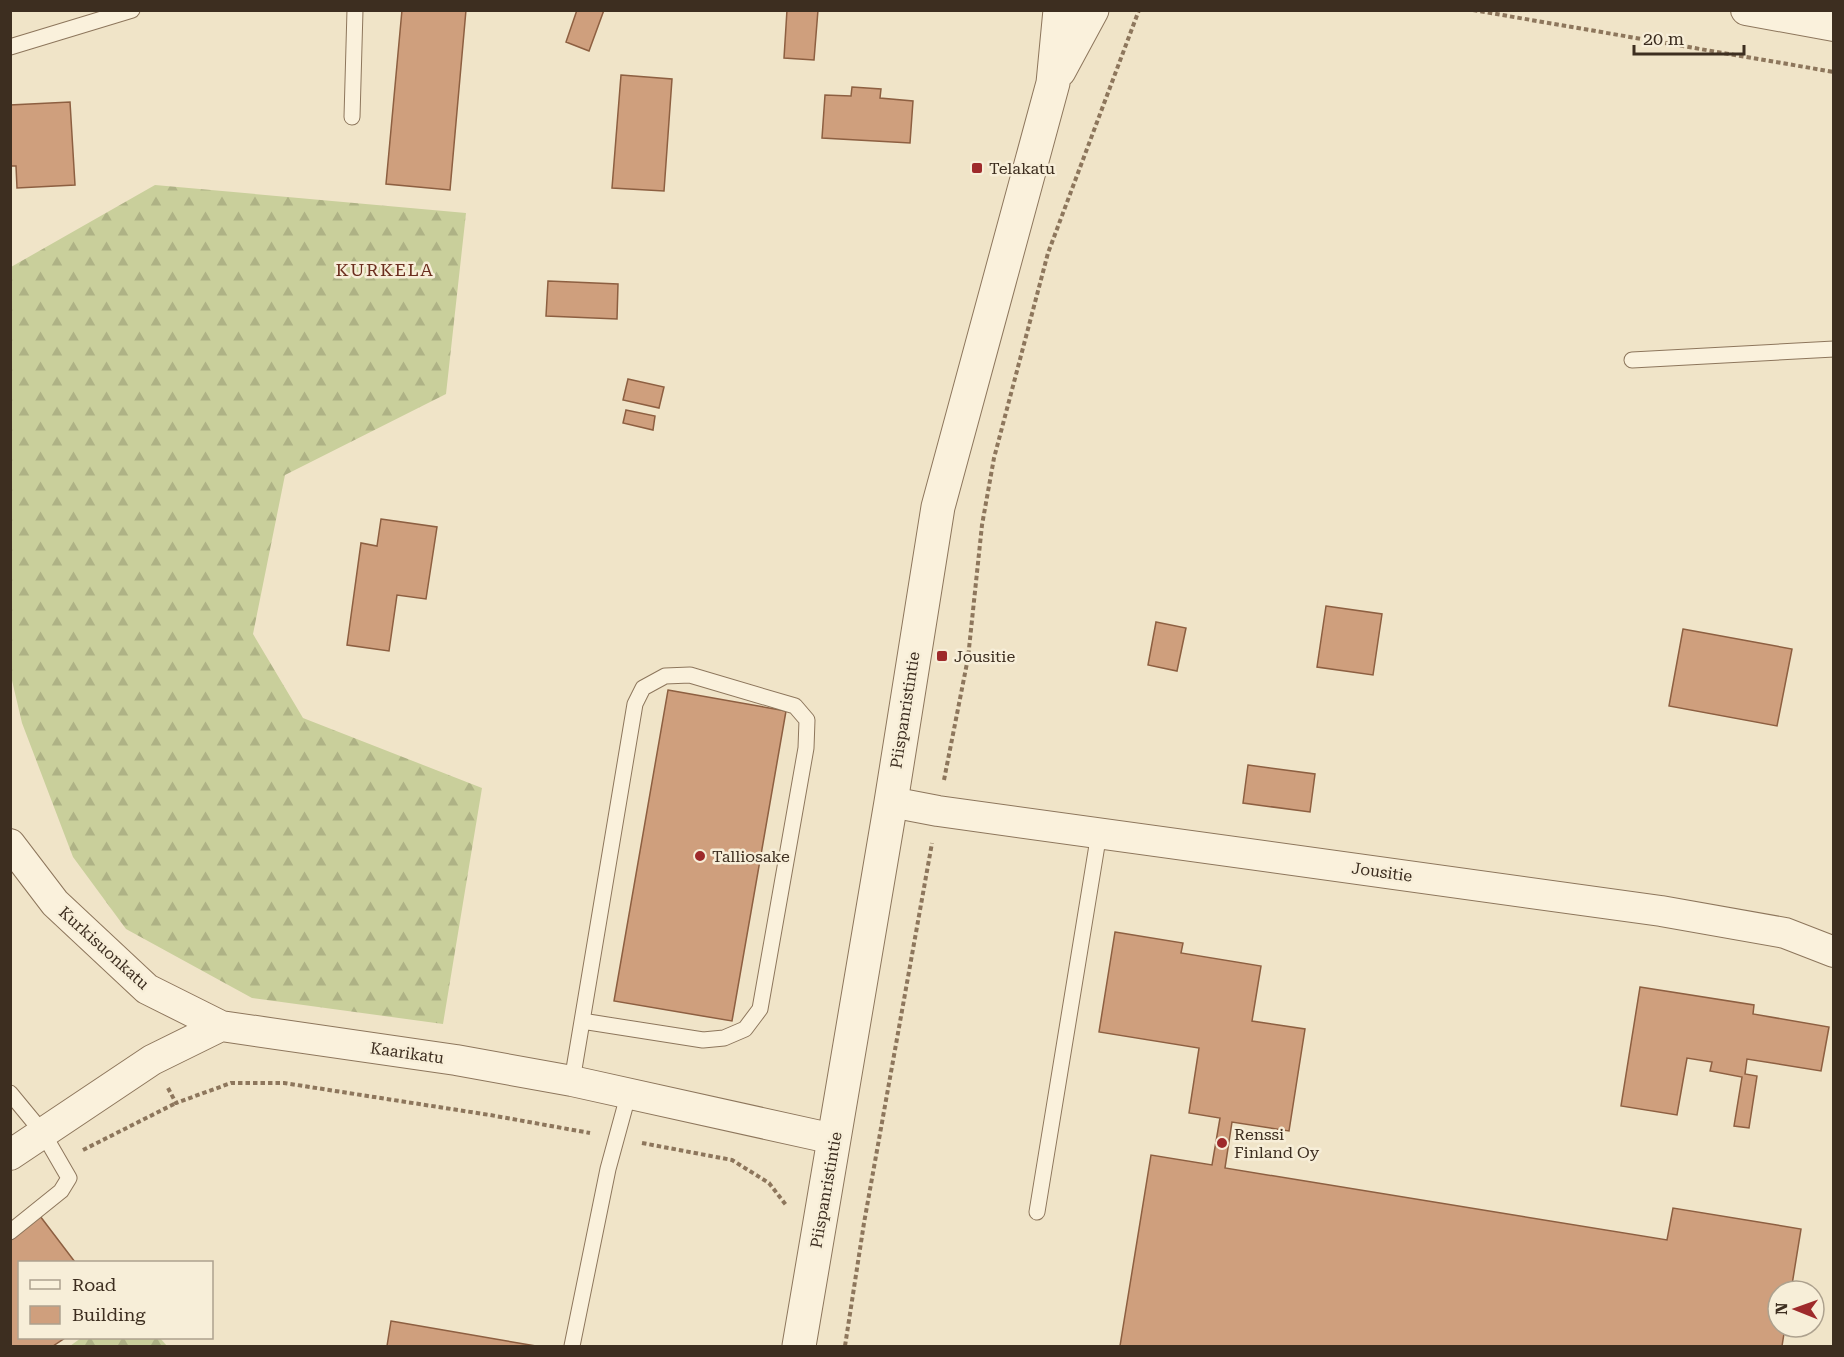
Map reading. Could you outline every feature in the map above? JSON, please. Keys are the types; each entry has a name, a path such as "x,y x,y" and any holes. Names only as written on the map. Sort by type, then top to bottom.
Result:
{"street":[{"name":"Piispanristintie","path":"799,1347 938,507 1053,83 1060,10"},
{"name":"Piispanristintie","path":"1053,83 1092,10"},
{"path":"1746,10 1833,26"},
{"name":"Jousitie","path":"891,802 938,811 1661,911 1785,933 1833,952"},
{"name":"Kurkisuonkatu","path":"10,844 55,903 147,989 221,1026"},
{"path":"10,1155 152,1060 221,1026"},
{"name":"Kaarikatu","path":"221,1026 456,1060 572,1081 834,1140"}],"lane":[{"path":"10,47 132,10"},
{"path":"352,117 355,10"},
{"path":"1632,360 1833,349"},
{"path":"572,1081 582,1021 635,704 643,688 665,676 690,675 795,706 807,720 806,748 760,1009 745,1029 724,1038 703,1040 582,1021"},
{"path":"1037,1212 1099,833"},
{"path":"572,1347 615,1138 628,1092"},
{"path":"10,1093 44,1133 69,1178 61,1191 10,1232"}],"path":[{"path":"844,1347 938,811 968,658 982,525 994,458 1048,253 1139,10"},
{"path":"1473,10 1833,72"},
{"path":"152,1060 176,1103"},
{"path":"60,1162 176,1103 231,1083 284,1083 490,1115 732,1160 769,1183 791,1211 821,1218 864,1223"}],"green space":[{"path":"155,185 466,213 446,394 285,475 253,634 303,718 482,788 443,1024 252,998 126,929 73,857 22,723 10,672 11,267"},
{"path":"80,1339 161,1339 167,1346 70,1346"}],"building":[{"path":"402,10 466,10 450,190 386,184"},
{"path":"577,10 604,10 589,51 566,42"},
{"path":"787,10 818,10 814,60 784,58"},
{"path":"621,75 672,79 664,191 612,188"},
{"path":"852,87 881,89 880,98 913,101 910,143 822,138 825,95 851,96"},
{"path":"70,102 75,185 17,188 16,166 10,166 10,105"},
{"path":"548,281 618,284 617,319 546,316"},
{"path":"628,379 664,387 659,408 623,400"},
{"path":"626,410 655,416 653,430 623,423"},
{"path":"381,519 437,527 426,599 397,595 389,651 347,645 361,543 377,546"},
{"path":"1326,606 1382,614 1373,675 1317,667"},
{"path":"1156,622 1186,628 1177,671 1148,665"},
{"path":"1683,629 1792,649 1777,726 1669,706"},
{"name":"Talliosake","path":"668,690 786,711 732,1021 614,1001"},
{"path":"1248,765 1315,774 1310,812 1243,803"},
{"name":"Renssi Finland Oy","path":"1115,932 1183,943 1181,953 1261,966 1252,1021 1305,1029 1289,1131 1232,1122 1225,1168 1667,1240 1673,1208 1801,1229 1793,1279 1766,1279 1766,1339 1783,1339 1782,1346 1120,1346 1151,1155 1212,1165 1220,1118 1189,1113 1199,1048 1099,1032"},
{"path":"1640,987 1754,1005 1753,1014 1829,1027 1821,1071 1747,1059 1745,1074 1757,1076 1749,1128 1734,1126 1742,1077 1710,1071 1712,1062 1687,1058 1677,1115 1621,1106"},
{"path":"40,1216 74,1261 18,1261 18,1339 64,1339 53,1346 10,1346 10,1239"},
{"path":"391,1321 536,1346 387,1346"}],"place":[{"name":"Telakatu","path":"977,168"},
{"name":"Jousitie","path":"942,656"},
{"name":"Talliosake","path":"700,856"},
{"name":"Renssi Finland Oy","path":"1222,1143"}],"district":[{"name":"KURKELA","path":"385,269"}]}
